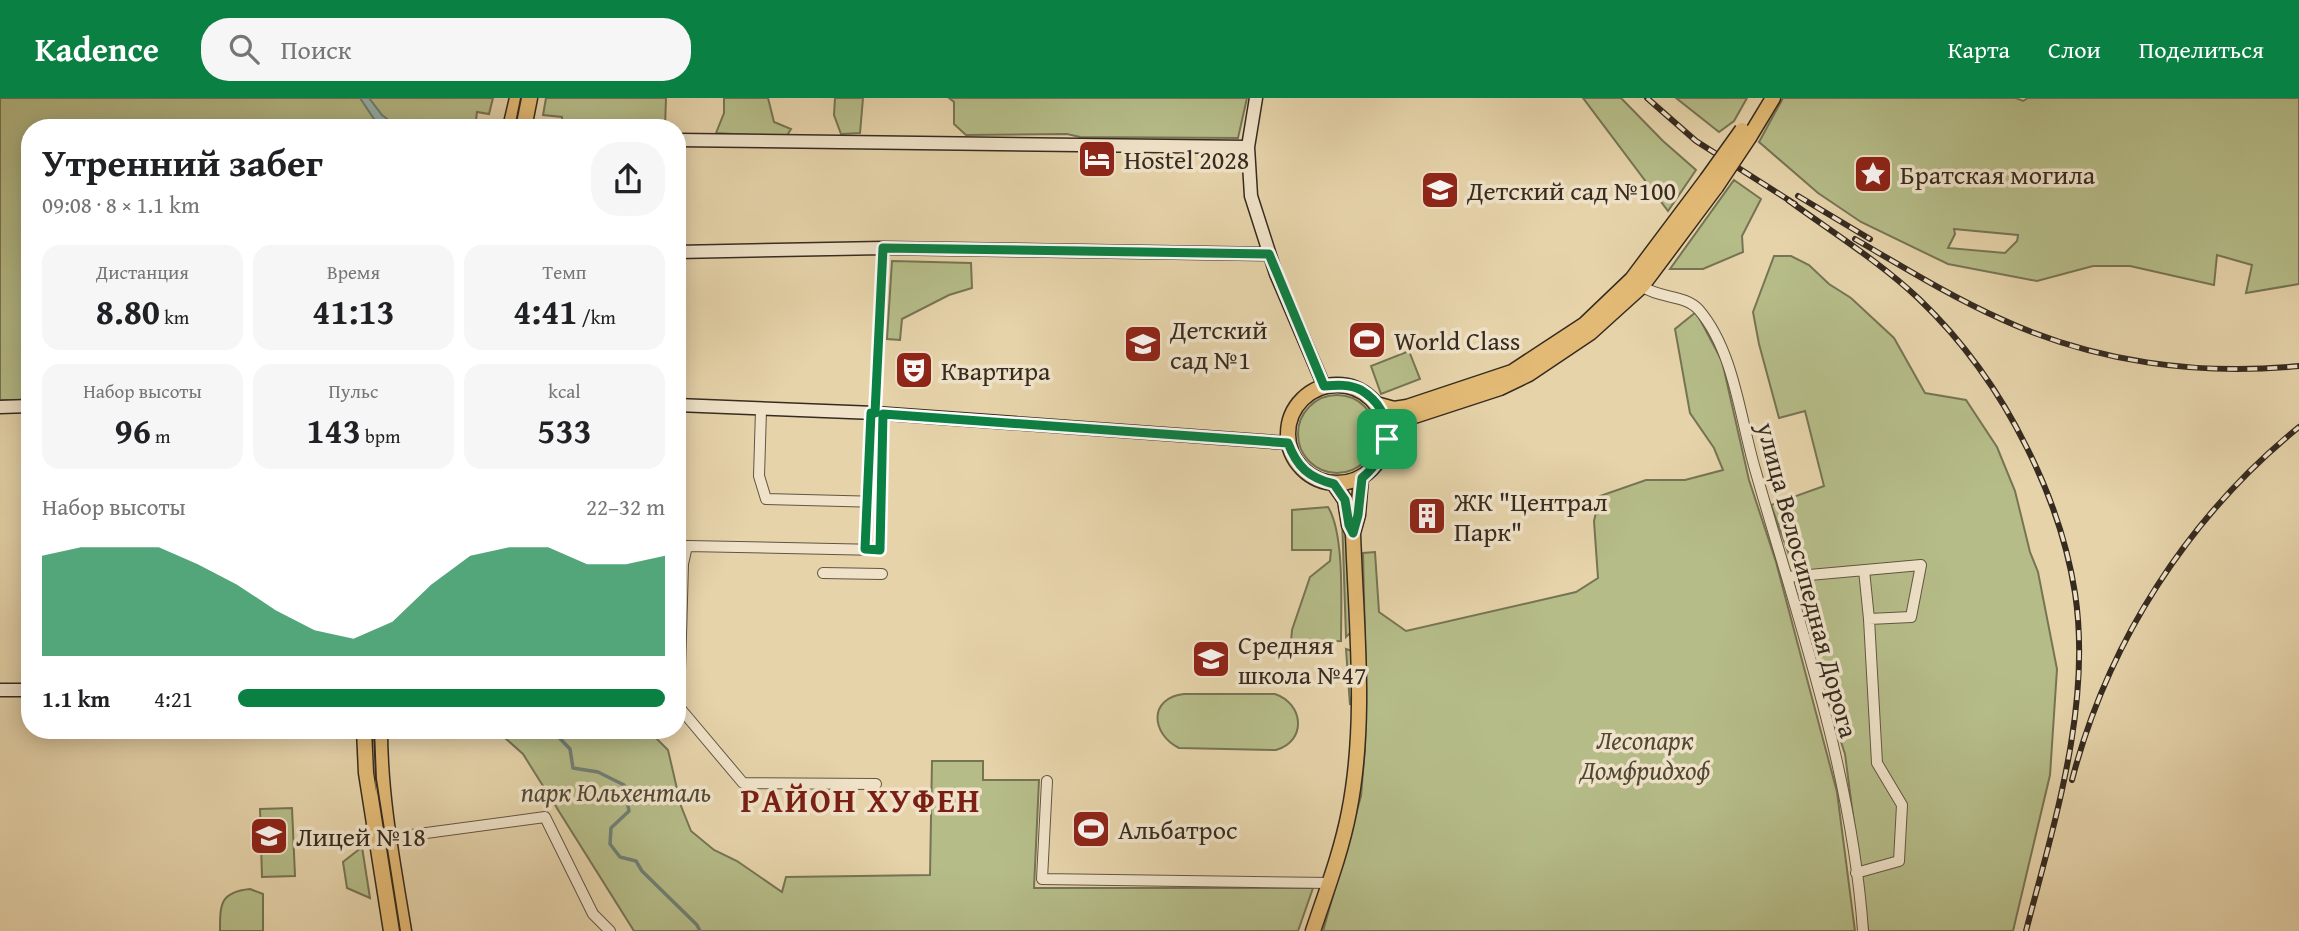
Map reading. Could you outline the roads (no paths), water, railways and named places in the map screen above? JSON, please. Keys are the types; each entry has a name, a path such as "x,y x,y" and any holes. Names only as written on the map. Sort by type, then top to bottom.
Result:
{"main road":[{"path":"512,119 515,98"},
{"path":"526,119 530,98"},
{"path":"1256,98 1248,147 1251,196 1269,254 1324,386"},
{"path":"1746,133 1762,98"},
{"path":"1387,439 1385,419 1376,404 1361,390 1343,384 1324,386 1307,394 1295,407 1288,424 1288,443 1304,472 1318,480 1334,484 1349,483 1362,478 1374,468 1392,428 1399,421 1500,388 1530,374 1590,333 1642,286 1746,133 1773,98"},
{"path":"686,140 1248,147"},
{"path":"1376,404 1394,409 1407,407 1496,379 1519,368 1585,324 1632,279 1712,183"},
{"path":"686,252 883,248 1269,254"},
{"path":"686,406 876,413 1288,443"},
{"path":"0,407 21,407"},
{"path":"1313,931 1330,883 1349,814 1355,769 1359,684 1353,533 1362,478"},
{"path":"1334,484 1345,500 1353,533"},
{"path":"0,690 21,690"},
{"path":"365,739 368,786 391,931"},
{"path":"380,739 380,771 404,931"}],"street":[{"path":"865,549 876,413 883,248"},
{"name":"улица Велосипедная Дорога","path":"1642,286 1657,295 1684,300 1697,307 1727,360 1754,467 1844,786 1863,931"},
{"path":"761,410 759,476 766,499 881,502"},
{"path":"686,546 880,550 881,502 876,413"},
{"path":"1787,577 1921,565 1910,617 1869,619"},
{"path":"1856,873 1899,862 1902,805 1877,763 1864,570"},
{"path":"823,573 882,574"},
{"path":"686,715 743,783 876,785"},
{"path":"1047,781 1042,879 1330,883"},
{"path":"389,838 545,817 593,914 610,931"}],"water":[{"path":"360,98 369,98 387,119 374,119"}],"waterway":[{"path":"561,739 570,749 573,768 598,772 624,785 629,811 611,828 610,844 620,857 636,861 642,871 700,931"}],"tram line":[{"path":"517,119 521,98"},
{"path":"374,739 376,779 400,931"}],"railway":[{"path":"1647,98 1696,141 1795,204"},
{"path":"1798,196 1870,239"},
{"path":"1788,200 1888,272 1951,332 1993,388 2016,428 2035,465 2057,519 2075,593 2079,636 2078,678 2067,764 2026,931"},
{"path":"1855,239 1982,310 2036,334 2073,346 2185,367 2261,369 2299,366"},
{"path":"2072,780 2107,679 2130,631 2157,586 2188,542 2222,501 2259,462 2299,427"}],"place":[{"name":"Hostel 2028","path":"1097,159"},
{"name":"Братская могила","path":"1873,174"},
{"name":"Детский сад №100","path":"1440,190"},
{"name":"World Class","path":"1367,340"},
{"name":"Детский сад №1","path":"1143,344"},
{"name":"Квартира","path":"914,370"},
{"name":"ЖК \"Централ Парк\"","path":"1427,516"},
{"name":"Средняя школа №47","path":"1211,659"},
{"name":"Альбатрос","path":"1091,829"},
{"name":"Лицей №18","path":"269,836"}],"district":[{"name":"РАЙОН ХУФЕН","path":"861,800"}],"park label":[{"name":"Лесопарк Домфридхоф","path":"1645,754"},
{"name":"парк Юльхенталь","path":"616,791"}]}
